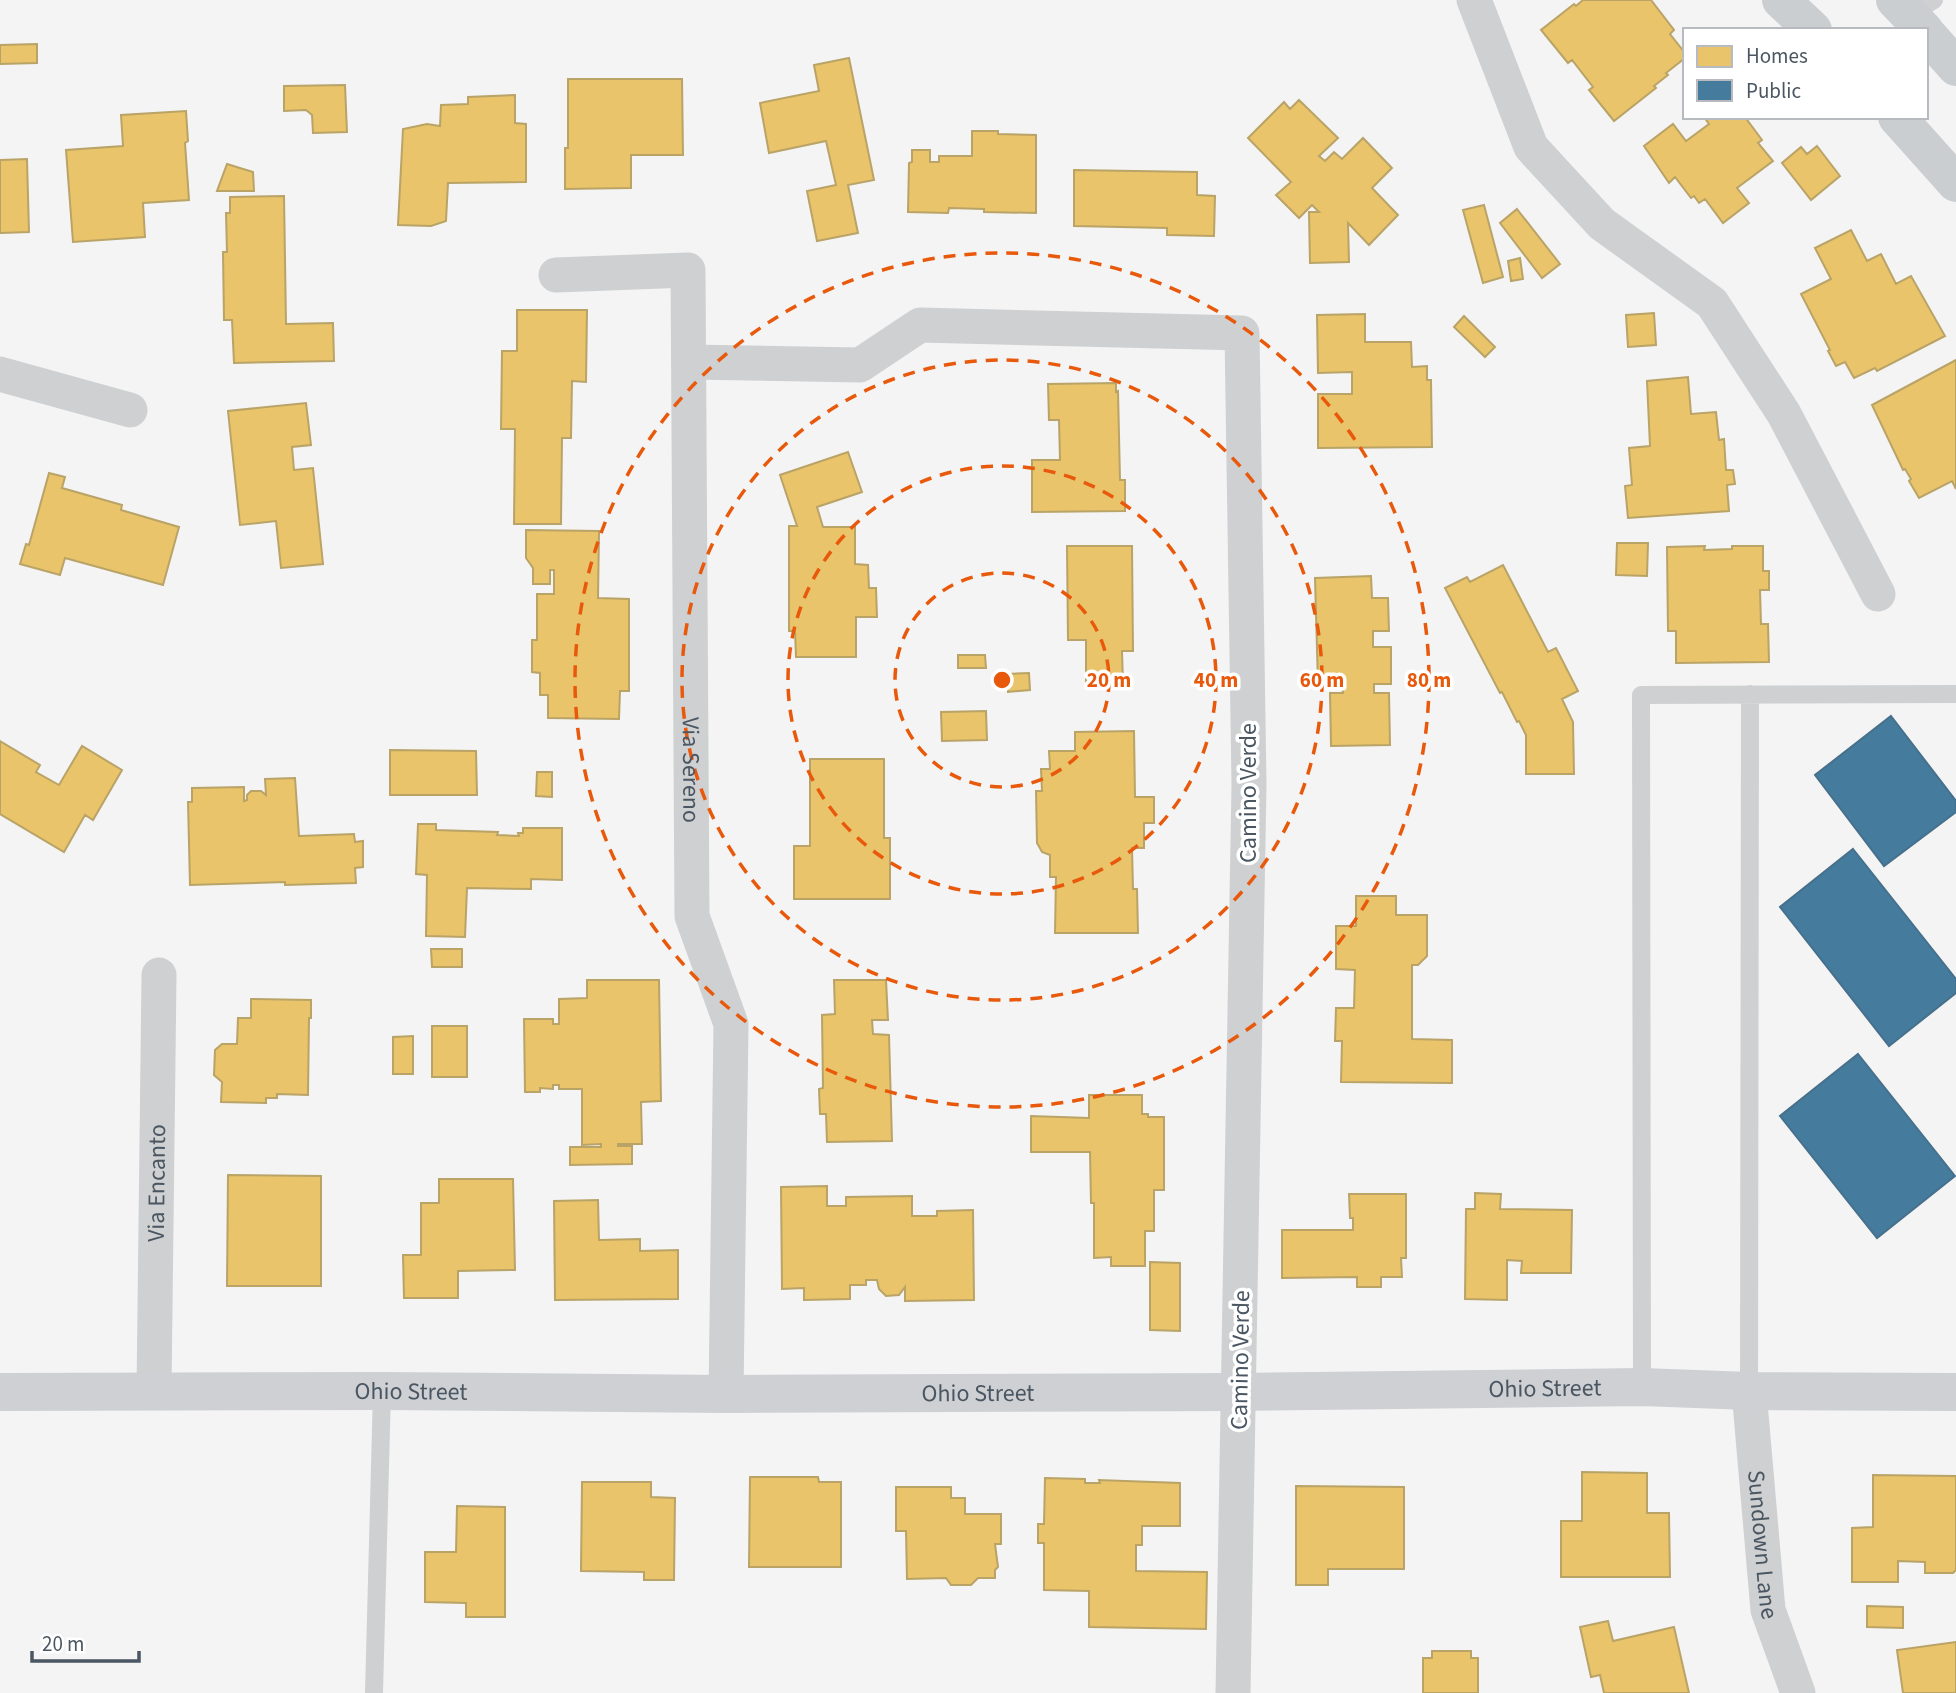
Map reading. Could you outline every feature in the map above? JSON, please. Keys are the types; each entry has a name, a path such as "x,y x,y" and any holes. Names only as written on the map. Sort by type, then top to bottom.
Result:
{"main road":[{"path":"1781,0 1811,28"},
{"path":"1928,29 1956,67"},
{"path":"1898,119 1956,183"}],"street":[{"path":"1474,0 1531,147 1602,224 1713,303 1784,414 1878,594"},
{"name":"Via Sereno","path":"556,275 688,270 692,916 732,1024 726,1394"},
{"name":"Camino Verde","path":"689,362 860,365 920,324 1242,333 1250,784 1233,1693"},
{"path":"0,374 130,410"},
{"name":"Via Encanto","path":"154,1391 159,975"},
{"name":"Ohio Street","path":"0,1392 726,1394 1642,1387 1749,1391 1956,1392"},
{"name":"Sundown Lane","path":"1749,1391 1768,1610 1798,1693"}],"lane":[{"path":"1749,1391 1750,694"},
{"path":"1642,1387 1642,695 1956,694"},
{"path":"374,1693 382,1391"}],"building: Homes":[{"path":"1583,0 1651,0 1674,30 1670,34 1683,50 1683,60 1666,73 1668,75 1654,86 1656,88 1614,121 1589,90 1593,87 1572,60 1568,63 1541,30 1574,4 1576,6"},
{"path":"37,44 37,63 0,64 0,45"},
{"path":"849,58 874,180 848,185 858,233 817,241 807,191 836,185 826,141 769,153 760,103 819,91 814,65"},
{"path":"568,79 682,79 683,155 631,155 631,188 565,189"},
{"path":"345,85 347,132 313,133 312,115 306,110 284,111 284,86"},
{"path":"515,95 515,123 526,124 526,182 448,183 446,221 431,226 398,225 403,129 427,124 440,126 441,105 468,104 468,97"},
{"path":"1299,100 1338,138 1319,156 1325,161 1334,152 1342,159 1363,138 1392,168 1372,188 1398,215 1369,245 1348,223 1349,262 1310,263 1309,212 1319,212 1312,205 1299,218 1276,195 1291,182 1248,138 1284,102 1290,109"},
{"path":"186,111 189,200 143,203 145,237 73,242 66,150 123,146 121,115"},
{"path":"1705,119 1746,119 1762,140 1758,143 1773,161 1737,188 1749,203 1723,223 1705,199 1699,203 1694,196 1691,198 1675,177 1669,183 1644,146 1673,124 1686,141 1709,124"},
{"path":"972,131 1036,135 1036,213 949,208 948,213 908,212 909,163 912,162 912,150 930,150 930,162 939,162 939,156 972,156"},
{"path":"1817,146 1840,176 1811,200 1782,163 1801,147 1807,154"},
{"path":"27,159 29,232 0,233 0,160"},
{"path":"227,164 253,172 254,191 217,191"},
{"path":"1074,170 1197,172 1197,195 1215,196 1214,236 1167,235 1167,228 1074,226"},
{"path":"284,196 286,324 333,323 334,361 234,363 232,320 224,320 223,252 227,252 226,213 230,213 230,197"},
{"path":"1484,205 1503,277 1483,283 1463,210"},
{"path":"1517,209 1560,264 1542,278 1500,223"},
{"path":"1851,230 1867,261 1881,254 1896,284 1911,276 1945,336 1877,371 1875,368 1854,378 1845,362 1836,366 1801,294 1831,279 1815,248"},
{"path":"1520,258 1523,279 1511,281 1508,261"},
{"path":"517,310 587,310 586,382 572,381 571,438 562,438 561,524 514,524 515,429 501,429 502,351 517,351"},
{"path":"1654,313 1656,345 1628,347 1626,315"},
{"path":"1365,314 1365,342 1411,342 1412,367 1427,366 1427,380 1431,380 1432,447 1318,448 1318,394 1352,394 1352,372 1318,373 1317,315"},
{"path":"1464,316 1495,347 1485,357 1454,327"},
{"path":"1956,360 1956,489 1952,481 1919,498 1872,405"},
{"path":"1688,377 1691,414 1716,412 1719,440 1724,439 1726,470 1733,470 1735,484 1727,485 1729,511 1628,518 1625,486 1632,485 1629,448 1650,446 1647,381"},
{"path":"1116,383 1120,480 1125,480 1125,511 1032,512 1032,460 1060,460 1059,420 1049,420 1048,384"},
{"path":"306,403 311,445 292,447 294,470 313,468 323,564 281,568 276,521 240,525 228,411"},
{"path":"848,452 862,492 817,507 823,527 855,527 855,564 868,565 869,588 876,588 877,617 856,617 856,657 796,657 795,631 789,631 789,526 797,526 780,475"},
{"path":"49,473 65,477 62,488 122,505 121,510 179,527 163,585 65,558 60,575 20,564 26,544 29,545"},
{"path":"526,530 599,531 598,598 629,599 629,691 620,691 619,719 548,718 548,695 540,695 540,673 532,672 532,640 537,640 537,594 554,594 554,570 550,570 550,584 533,584 533,568 526,558"},
{"path":"1617,543 1648,543 1647,576 1616,575"},
{"path":"1067,546 1132,546 1133,651 1122,651 1123,685 1086,685 1086,640 1068,640"},
{"path":"1705,546 1704,550 1763,546 1763,571 1769,571 1769,590 1760,590 1761,624 1768,624 1769,662 1676,663 1676,631 1668,631 1667,547"},
{"path":"1503,565 1548,652 1556,648 1578,691 1562,699 1573,722 1574,774 1526,774 1526,735 1502,692 1500,693 1445,588 1467,577 1470,582"},
{"path":"1371,576 1372,598 1388,598 1389,631 1373,631 1373,647 1391,647 1391,684 1374,684 1374,693 1389,693 1390,745 1331,746 1330,693 1343,693 1342,684 1318,684 1315,578"},
{"path":"958,655 985,655 986,668 958,668"},
{"path":"1029,673 1030,690 1008,692 1007,674"},
{"path":"986,711 987,740 942,741 941,712"},
{"path":"1134,731 1135,797 1154,797 1154,823 1144,823 1144,848 1132,848 1133,889 1137,889 1138,933 1055,933 1056,877 1050,877 1050,855 1042,852 1037,843 1036,791 1042,791 1041,769 1050,769 1049,751 1075,751 1075,732"},
{"path":"0,741 40,765 36,772 59,785 82,746 122,770 93,820 85,815 64,852 0,814"},
{"path":"390,750 476,751 477,795 390,795"},
{"path":"810,759 884,759 884,838 890,838 890,899 794,899 794,846 810,846"},
{"path":"537,772 552,772 552,797 536,796"},
{"path":"295,778 299,836 354,834 355,842 363,841 363,867 355,868 356,883 190,885 188,802 192,802 192,788 244,787 244,801 251,791 261,791 266,795 265,779"},
{"path":"418,824 436,824 436,830 498,832 497,835 519,836 518,833 523,833 523,828 562,828 562,880 531,879 531,889 467,888 465,937 426,936 427,875 416,874"},
{"path":"1356,896 1396,896 1396,915 1427,915 1427,956 1418,965 1412,965 1412,1039 1452,1040 1452,1083 1341,1082 1342,1041 1335,1041 1336,1008 1354,1008 1355,970 1336,969 1336,926 1356,926"},
{"path":"431,949 462,949 462,967 432,967"},
{"path":"587,980 659,980 661,1101 641,1102 642,1144 618,1144 632,1146 632,1164 570,1165 570,1147 601,1147 601,1144 582,1145 582,1089 559,1089 559,1085 553,1085 553,1089 540,1088 540,1092 525,1092 524,1019 553,1019 553,1024 559,1024 559,999 587,998"},
{"path":"834,980 886,980 888,1020 872,1020 873,1034 889,1035 892,1141 827,1142 826,1114 820,1114 819,1089 823,1088 822,1015 835,1014"},
{"path":"251,999 311,1000 308,1095 277,1094 277,1098 266,1098 266,1103 221,1102 222,1082 214,1075 215,1050 222,1044 237,1044 238,1018 251,1018"},
{"path":"432,1026 467,1026 467,1077 432,1077"},
{"path":"413,1036 413,1074 393,1074 393,1037"},
{"path":"1089,1095 1142,1095 1142,1114 1148,1114 1148,1117 1164,1117 1164,1190 1154,1190 1154,1231 1145,1231 1145,1266 1111,1266 1111,1257 1094,1258 1090,1152 1031,1152 1031,1116 1089,1118"},
{"path":"228,1175 321,1176 321,1286 227,1286"},
{"path":"439,1179 513,1179 515,1270 458,1271 458,1298 404,1298 403,1255 421,1255 421,1203 439,1203"},
{"path":"827,1186 827,1206 846,1206 846,1197 912,1196 912,1216 937,1216 937,1211 973,1210 974,1300 905,1301 905,1287 899,1295 886,1296 879,1289 877,1280 866,1280 866,1285 850,1285 850,1299 804,1300 804,1288 782,1289 781,1187"},
{"path":"1475,1193 1501,1194 1500,1209 1572,1210 1571,1273 1521,1273 1522,1261 1507,1260 1507,1300 1465,1299 1466,1209 1475,1209"},
{"path":"1349,1194 1406,1194 1406,1258 1401,1258 1402,1277 1381,1277 1381,1287 1357,1287 1357,1277 1282,1278 1282,1230 1353,1230"},
{"path":"598,1200 599,1240 640,1239 640,1251 678,1250 678,1299 555,1300 554,1201"},
{"path":"1150,1262 1180,1263 1180,1331 1150,1330"},
{"path":"1582,1472 1647,1473 1647,1513 1669,1513 1670,1577 1561,1577 1561,1521 1582,1521"},
{"path":"1873,1475 1956,1476 1956,1570 1953,1573 1925,1573 1925,1562 1898,1561 1898,1582 1852,1582 1852,1528 1873,1527"},
{"path":"750,1477 818,1477 819,1482 841,1482 841,1567 749,1567"},
{"path":"1045,1478 1085,1479 1085,1483 1100,1483 1099,1480 1180,1483 1180,1526 1142,1526 1142,1545 1136,1545 1136,1571 1207,1572 1206,1629 1089,1627 1089,1591 1044,1590 1044,1543 1038,1543 1038,1524 1044,1524"},
{"path":"582,1482 651,1482 651,1497 675,1498 674,1580 644,1580 644,1572 581,1571"},
{"path":"1296,1486 1404,1487 1404,1569 1328,1569 1328,1585 1296,1585"},
{"path":"896,1487 951,1487 951,1498 965,1498 965,1514 1001,1514 1001,1544 995,1544 998,1567 995,1570 995,1578 978,1578 971,1585 951,1585 946,1578 907,1579 906,1531 896,1531"},
{"path":"457,1506 505,1507 505,1617 466,1617 466,1603 425,1602 425,1552 456,1552"},
{"path":"1867,1606 1903,1607 1903,1628 1867,1627"},
{"path":"1608,1621 1613,1641 1674,1627 1689,1693 1604,1693 1600,1675 1591,1677 1580,1627"},
{"path":"1956,1642 1956,1693 1903,1693 1897,1650"},
{"path":"1432,1651 1471,1651 1471,1658 1478,1658 1478,1693 1423,1693 1423,1658 1432,1658"}],"building: Public":[{"path":"1891,716 1956,801 1956,812 1884,866 1815,775"},
{"path":"1853,849 1956,979 1956,993 1889,1046 1780,907"},
{"path":"1858,1054 1955,1176 1877,1238 1780,1116"}]}
